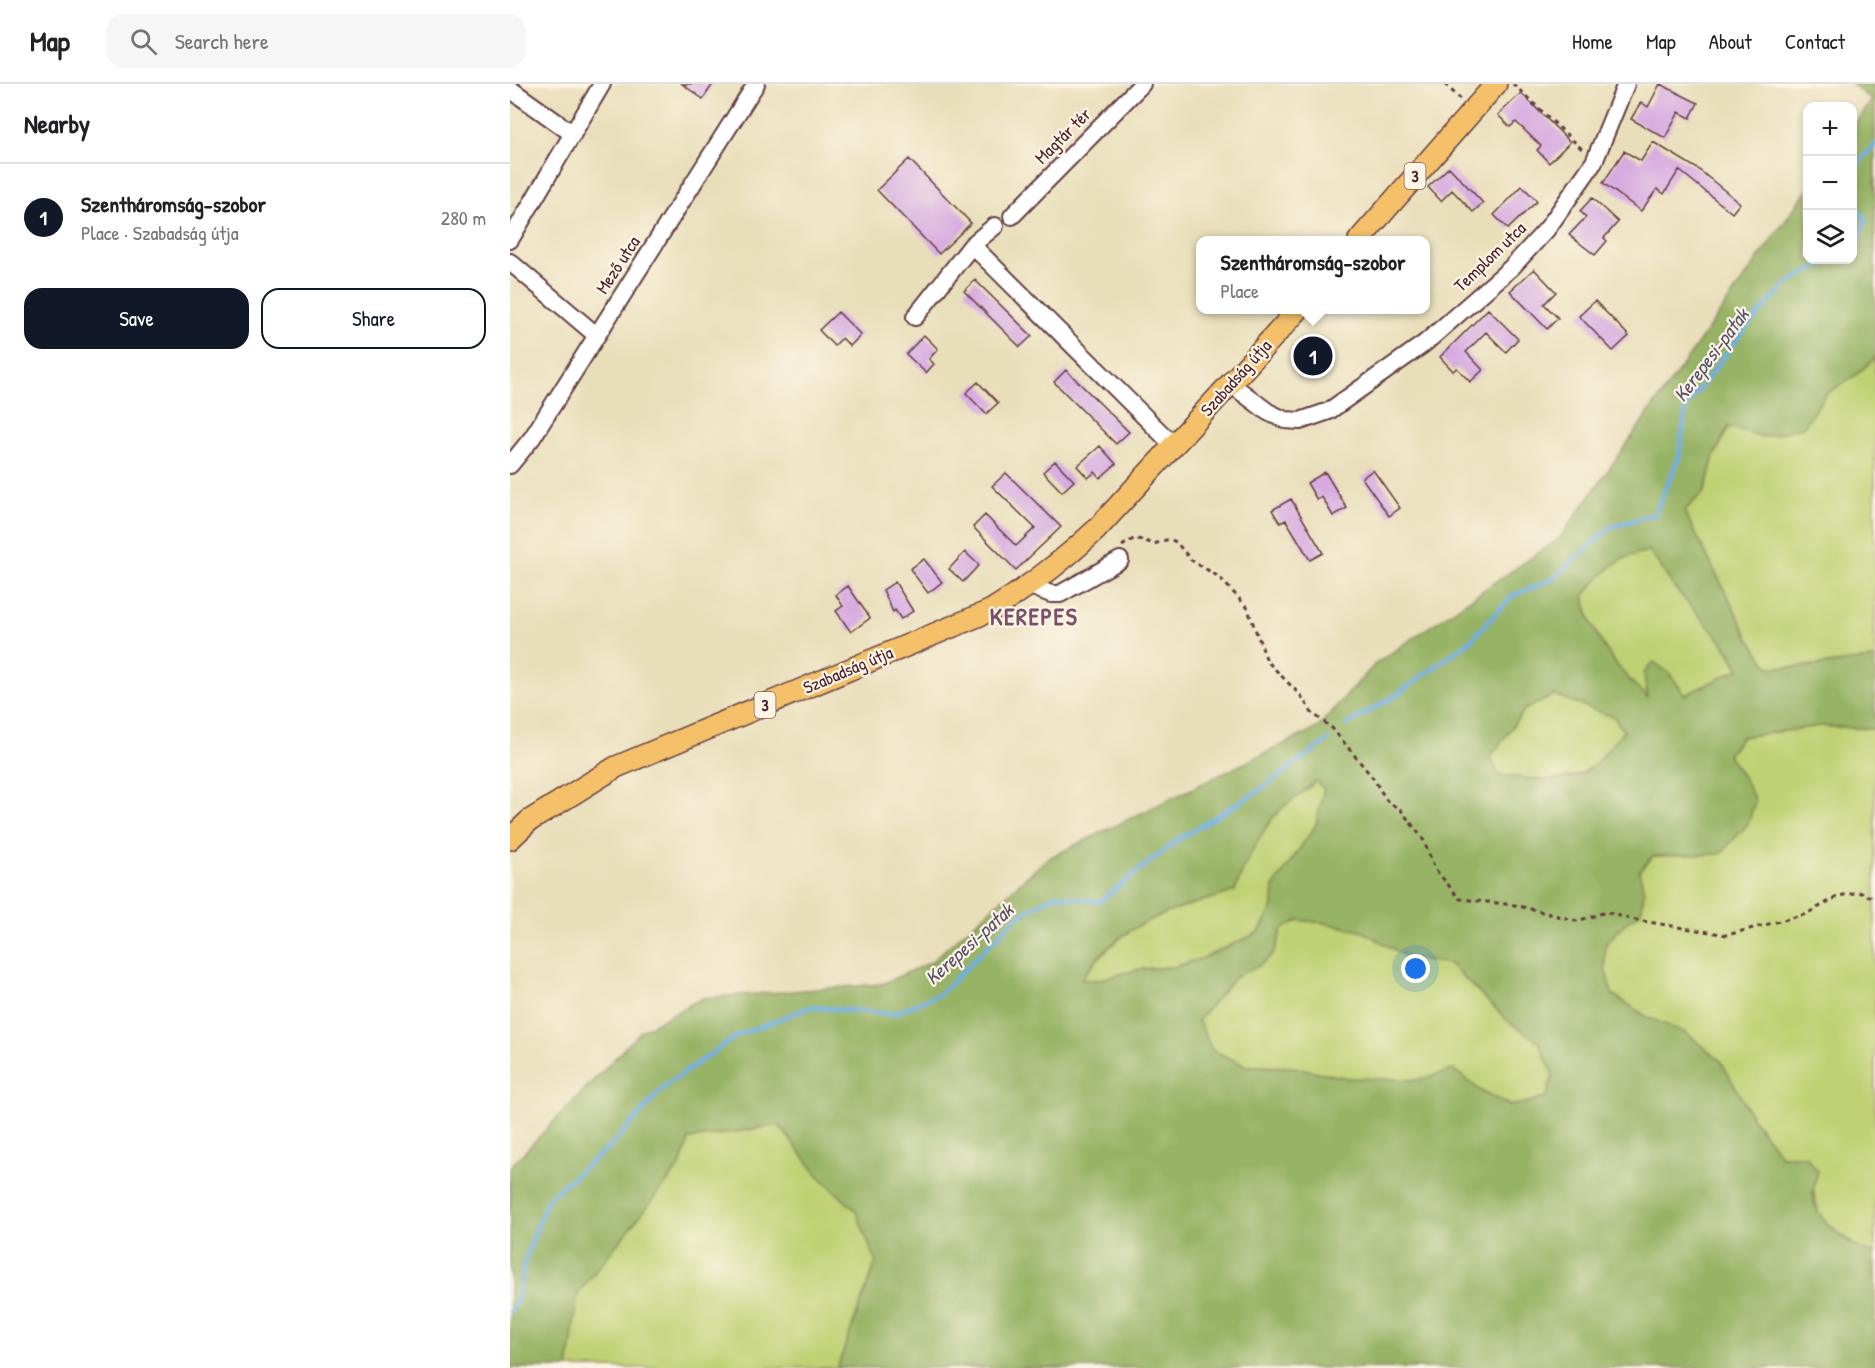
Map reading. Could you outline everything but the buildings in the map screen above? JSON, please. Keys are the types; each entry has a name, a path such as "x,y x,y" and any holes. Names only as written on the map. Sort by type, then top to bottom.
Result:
{"main road":[{"name":"3","path":"1363,236 1496,84"},
{"name":"Szabadság útja","path":"510,839 529,822 616,767 992,610 1030,586 1060,564 1096,530 1294,314"}],"street":[{"path":"510,240 602,84"},
{"name":"Mező utca","path":"510,465 532,438 756,84"},
{"name":"Magtár tér","path":"1012,216 1142,84"},
{"name":"Templom utca","path":"1232,384 1268,412 1285,420 1300,422 1329,411 1425,343 1512,267 1547,229 1594,162 1626,84"},
{"path":"510,89 573,134"},
{"path":"915,316 972,245 995,226"},
{"path":"972,245 1174,446"},
{"path":"510,262 596,335"},
{"path":"1030,586 1051,594 1060,594 1120,560"}],"path":[{"path":"1445,84 1472,111"},
{"path":"1513,84 1594,162"},
{"path":"1120,560 1122,545 1135,538 1154,544 1169,539 1176,542 1191,560 1220,577 1247,607 1268,661 1301,696 1312,713 1332,728 1373,778 1387,801 1401,810 1423,839 1435,869 1460,899 1515,905 1577,921 1606,912 1630,919 1727,935 1806,914 1839,896 1859,892 1875,899"}],"green space":[{"path":"1852,84 1875,84 1875,358 1856,375 1826,394 1803,427 1764,437 1728,427 1713,459 1705,491 1684,511 1750,640 1769,667 1809,666 1875,659 1875,729 1819,726 1741,737 1728,755 1745,780 1755,801 1748,824 1720,854 1653,856 1639,871 1644,891 1641,912 1623,925 1605,945 1605,969 1612,994 1647,1017 1688,1034 1721,1061 1753,1119 1781,1156 1806,1156 1818,1171 1813,1195 1815,1205 1827,1224 1845,1240 1875,1253 1875,1368 837,1368 876,1262 856,1211 817,1174 779,1125 689,1139 680,1166 578,1293 568,1368 510,1368 510,1167 642,1030 703,998 882,984 931,962 1047,859 1317,728 1375,664 1560,538 1803,196 1803,264 1857,264 1857,121 1872,100","holes":["1650,551 1674,587 1725,645 1739,669 1685,695 1669,673 1654,662 1644,673 1647,697 1626,676 1607,651 1587,610 1584,596 1605,572 1629,556","1554,695 1614,717 1624,731 1593,766 1572,778 1534,780 1498,775 1491,756 1524,710","1315,781 1324,789 1316,825 1274,886 1273,907 1259,932 1203,958 1174,967 1141,969 1098,980 1081,980 1096,960 1130,931 1169,912 1235,891 1248,858 1268,825 1282,808","1299,920 1326,923 1364,932 1407,957 1450,964 1508,1021 1539,1042 1553,1075 1546,1098 1510,1106 1481,1091 1454,1070 1417,1080 1348,1078 1292,1067 1246,1066 1212,1050 1198,1020 1236,976 1260,965 1274,953 1282,929"]},
{"path":"1875,358 1875,659 1796,667 1769,667 1750,640 1684,511 1705,491 1713,459 1729,427 1764,437 1802,427 1826,394 1856,375"},
{"path":"1650,551 1674,587 1725,645 1739,670 1685,695 1669,673 1648,698 1617,665 1593,625 1584,596 1605,572 1620,560"},
{"path":"1554,695 1614,717 1624,731 1593,766 1568,778 1545,780 1498,775 1491,756 1524,710"},
{"path":"1819,726 1875,729 1875,1253 1862,1251 1819,1216 1806,1156 1781,1156 1753,1119 1721,1061 1688,1035 1647,1017 1612,994 1605,969 1605,945 1623,925 1641,912 1644,891 1639,871 1653,856 1720,854 1745,780 1728,755 1741,737"},
{"path":"1315,781 1324,789 1316,825 1274,886 1273,907 1259,932 1203,958 1174,967 1141,969 1098,980 1081,980 1115,942 1149,920 1235,891 1248,858 1268,825 1282,808"},
{"path":"1299,920 1326,923 1365,932 1407,957 1450,964 1508,1021 1539,1042 1553,1075 1546,1098 1511,1106 1481,1091 1454,1070 1417,1080 1348,1078 1292,1067 1246,1066 1212,1050 1198,1020 1236,976 1260,965 1274,953 1282,929"},
{"path":"779,1125 817,1174 856,1211 876,1262 837,1368 568,1368 578,1293 680,1166 689,1139"}],"waterway":[{"name":"Kerepesi-patak","path":"1857,165 1875,145"},
{"name":"Kerepesi-patak","path":"1857,208 1866,219 1857,244"},
{"name":"Kerepesi-patak","path":"1346,725 1395,696 1469,642 1512,596 1553,579 1611,527 1655,514 1679,457 1686,407 1743,331 1788,283 1823,264"},
{"name":"Kerepesi-patak","path":"510,1311 516,1304 525,1260 548,1198 614,1143 665,1086 738,1035 811,1007 893,1014 940,994 1017,917 1055,895 1099,902 1179,839 1263,788 1328,740"}],"place":[{"name":"Szentháromság-szobor","path":"1313,356"}],"district":[{"name":"KEREPES","path":"1034,617"}]}
